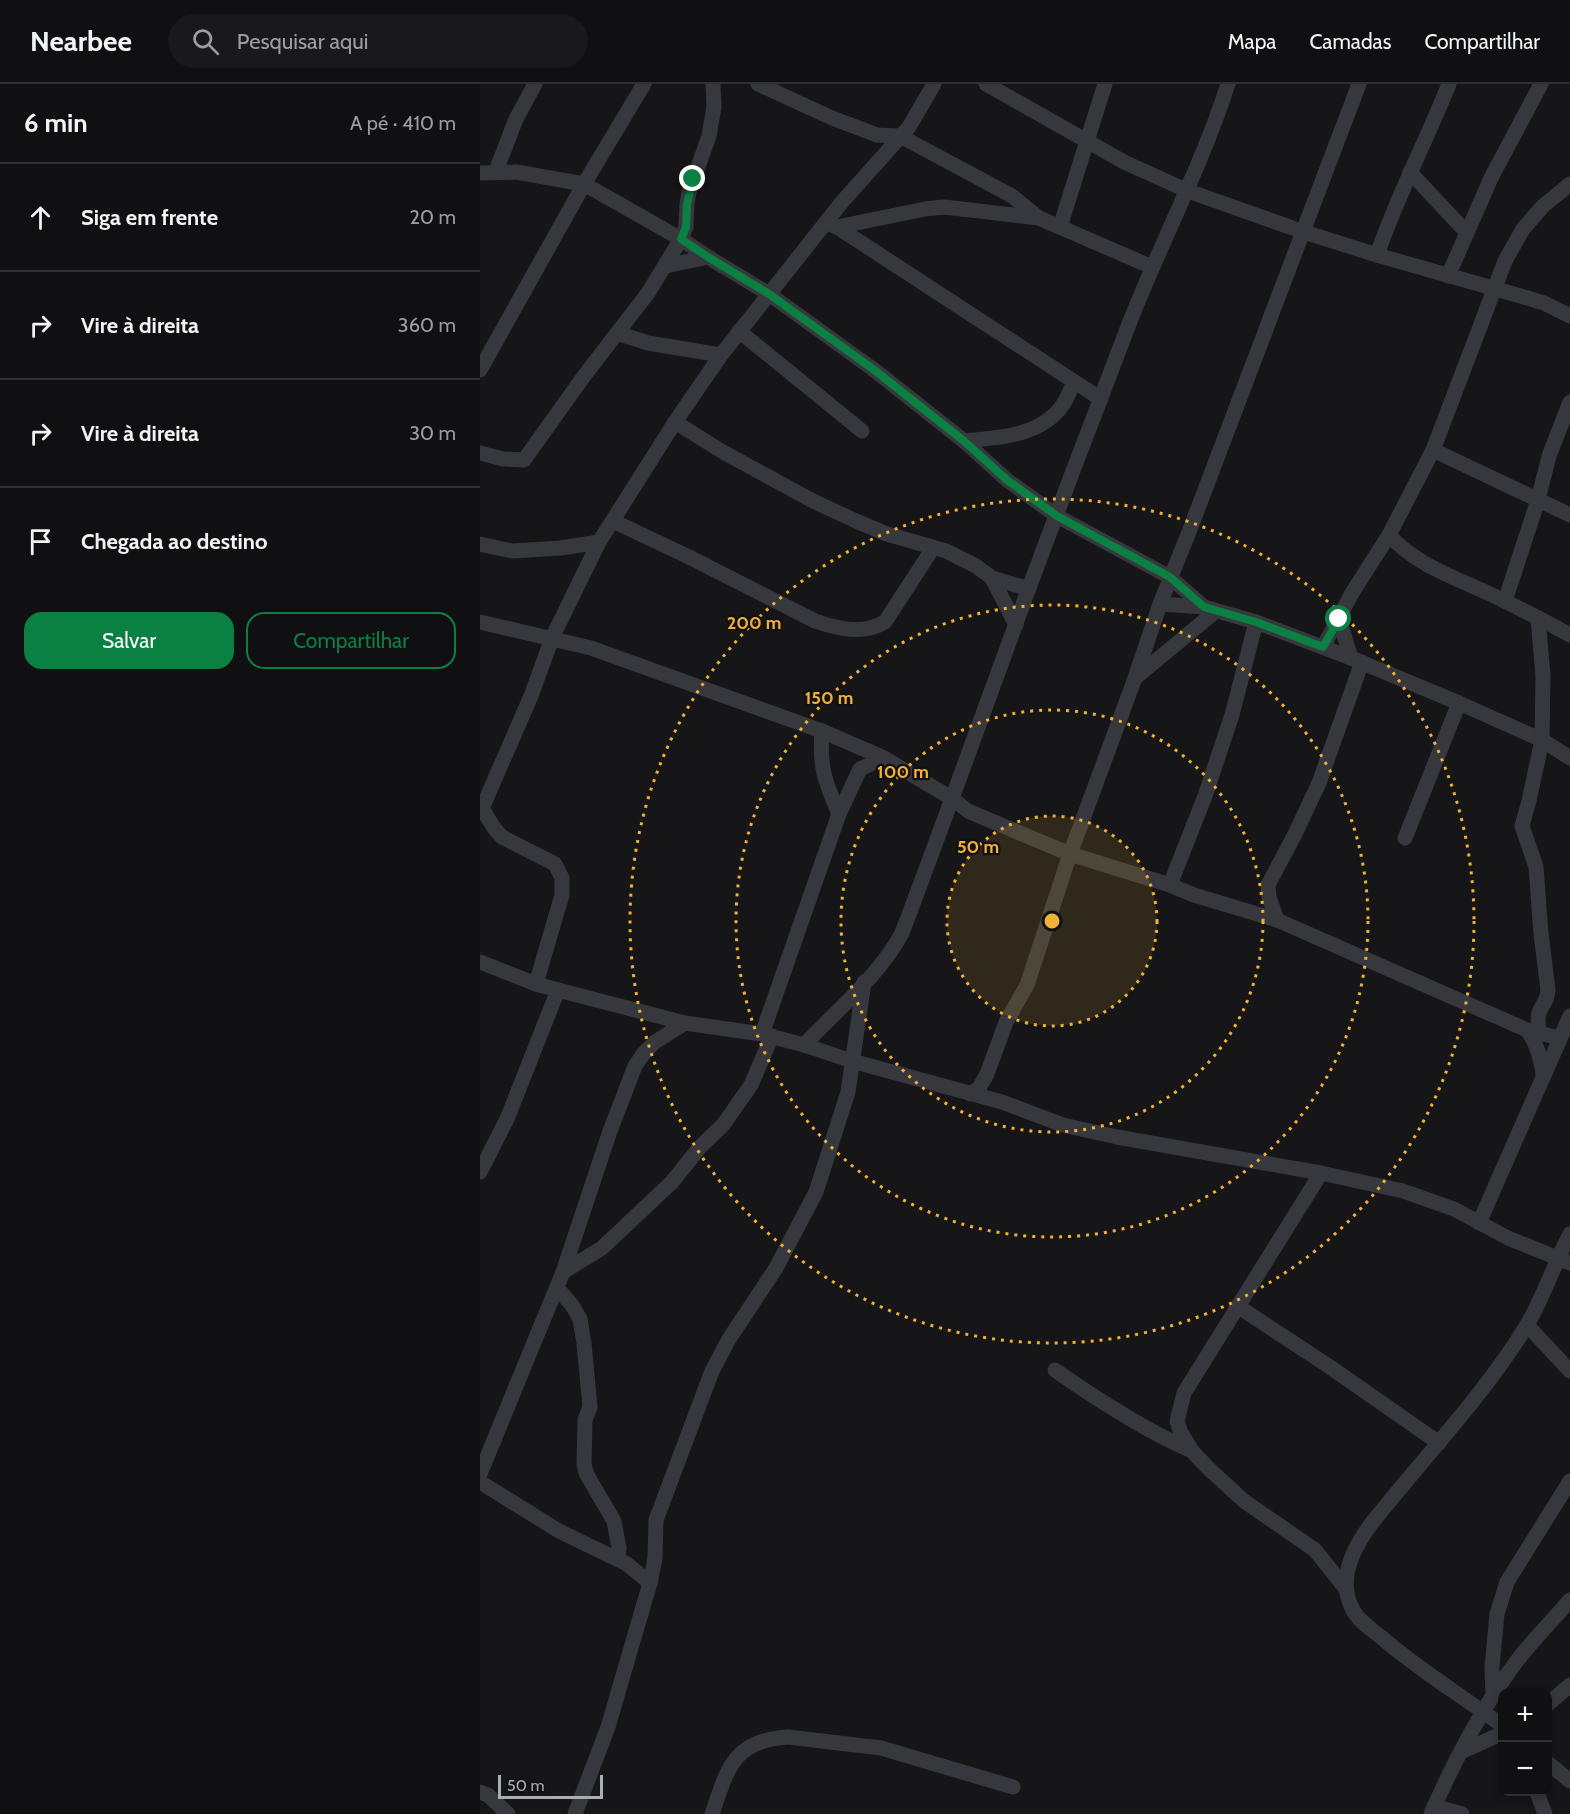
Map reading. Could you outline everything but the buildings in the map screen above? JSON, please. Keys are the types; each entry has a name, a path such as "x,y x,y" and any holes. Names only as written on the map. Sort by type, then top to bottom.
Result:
{"street":[{"path":"496,171 516,119 535,84"},
{"path":"480,370 584,184 644,84"},
{"path":"480,453 503,459 524,460 666,266 686,227 689,192 709,136 714,107 713,84"},
{"path":"758,84 832,118 877,135 900,136 1012,196 1039,218 1152,267"},
{"path":"536,984 562,895 562,878 555,864 502,837 481,811 531,696 552,638 599,542 675,422 721,355 769,294 832,225 881,156 900,136 934,84"},
{"path":"986,84 1124,162 1188,191 1377,255 1495,287 1544,303 1570,316"},
{"path":"1060,227 1105,84"},
{"path":"970,1094 979,1088 987,1074 1006,1022 1027,985 1070,854 1160,604 1359,84"},
{"path":"1448,276 1491,178 1540,84"},
{"path":"1377,255 1410,172 1432,127 1446,86"},
{"path":"804,1045 864,982 894,947 902,933 1101,399 1152,267 1188,191 1225,87"},
{"path":"877,135 881,156"},
{"path":"480,173 496,171 537,174 584,184 681,239 769,294 873,369 964,441 999,473 1057,516 1170,577 1210,609"},
{"path":"1410,172 1467,233"},
{"path":"1323,647 1352,593 1389,536 1432,450 1505,261 1524,229 1544,206 1569,186"},
{"path":"832,225 944,207 1039,218"},
{"path":"832,225 1101,399"},
{"path":"666,266 708,257"},
{"path":"739,331 862,431"},
{"path":"616,333 648,343 721,355"},
{"path":"964,441 1020,434 1048,420 1064,404 1074,382"},
{"path":"1505,601 1538,500 1549,456 1570,402"},
{"path":"675,422 723,452 813,501 887,534 958,556 993,578 1029,589"},
{"path":"1432,450 1570,515"},
{"path":"613,521 815,621 853,630 877,627 885,622 933,548"},
{"path":"1389,536 1404,550 1427,565 1505,601 1570,635"},
{"path":"480,544 512,552 599,542"},
{"path":"993,578 1016,625"},
{"path":"1160,604 1210,609 1256,622 1323,647 1459,702 1542,740 1570,758"},
{"path":"1135,678 1210,609"},
{"path":"1538,618 1543,676 1542,740 1522,826 1536,867 1548,990 1548,996 1537,1015 1533,1032 1543,1074"},
{"path":"1277,920 1269,897 1268,885 1319,783 1357,660 1339,619"},
{"path":"480,622 591,648 822,731 884,758 953,799 968,811 1070,854 1277,920 1533,1032 1559,1038"},
{"path":"1170,885 1206,796 1232,715 1256,622"},
{"path":"1405,838 1459,702"},
{"path":"822,731 820,754 826,785 839,814"},
{"path":"563,1272 602,1248 672,1182 700,1147 723,1125 751,1085 839,814 860,770 884,758"},
{"path":"480,962 536,984 685,1023 767,1035 804,1045 852,1061 1002,1102 1063,1125 1376,1184 1426,1198 1454,1209 1508,1238 1563,1261"},
{"path":"575,1814 609,1727 650,1583 655,1558 656,1520 712,1371 729,1339 776,1268 816,1192 848,1092 864,982"},
{"path":"480,1172 507,1119 558,990"},
{"path":"1479,1223 1570,1016"},
{"path":"480,1473 563,1272 610,1131 635,1066 655,1042 685,1023"},
{"path":"1321,1173 1184,1393 1177,1421 1180,1433 1192,1451 1215,1475 1244,1501 1315,1550 1347,1590"},
{"path":"1498,1722 1415,1665 1352,1611 1347,1590 1348,1568 1361,1538 1439,1443 1527,1325 1563,1261 1570,1234"},
{"path":"556,1288 572,1305 580,1319 590,1407 585,1420 585,1465 587,1475 614,1521 620,1548 618,1559"},
{"path":"1239,1307 1439,1443"},
{"path":"1527,1325 1570,1371"},
{"path":"1055,1370 1107,1407 1157,1435 1192,1451"},
{"path":"1493,1696 1492,1667 1497,1614 1507,1582 1570,1480"},
{"path":"480,1482 559,1531 618,1559 650,1583"},
{"path":"1462,1814 1432,1810 1493,1696 1516,1662 1570,1600"},
{"path":"1552,1701 1570,1685"},
{"path":"1461,1752 1498,1735"},
{"path":"712,1814 726,1772 733,1761 759,1743 773,1738 788,1737 881,1748 1013,1787"},
{"path":"1552,1766 1570,1781"},
{"path":"480,1792 488,1795 508,1814"},
{"path":"1539,1796 1545,1814"}],"route":[{"path":"693,179 687,204 686,227 681,239 769,294 873,369 964,441 983,461 1057,516 1170,577 1204,607 1256,622 1323,647 1339,619"}]}
